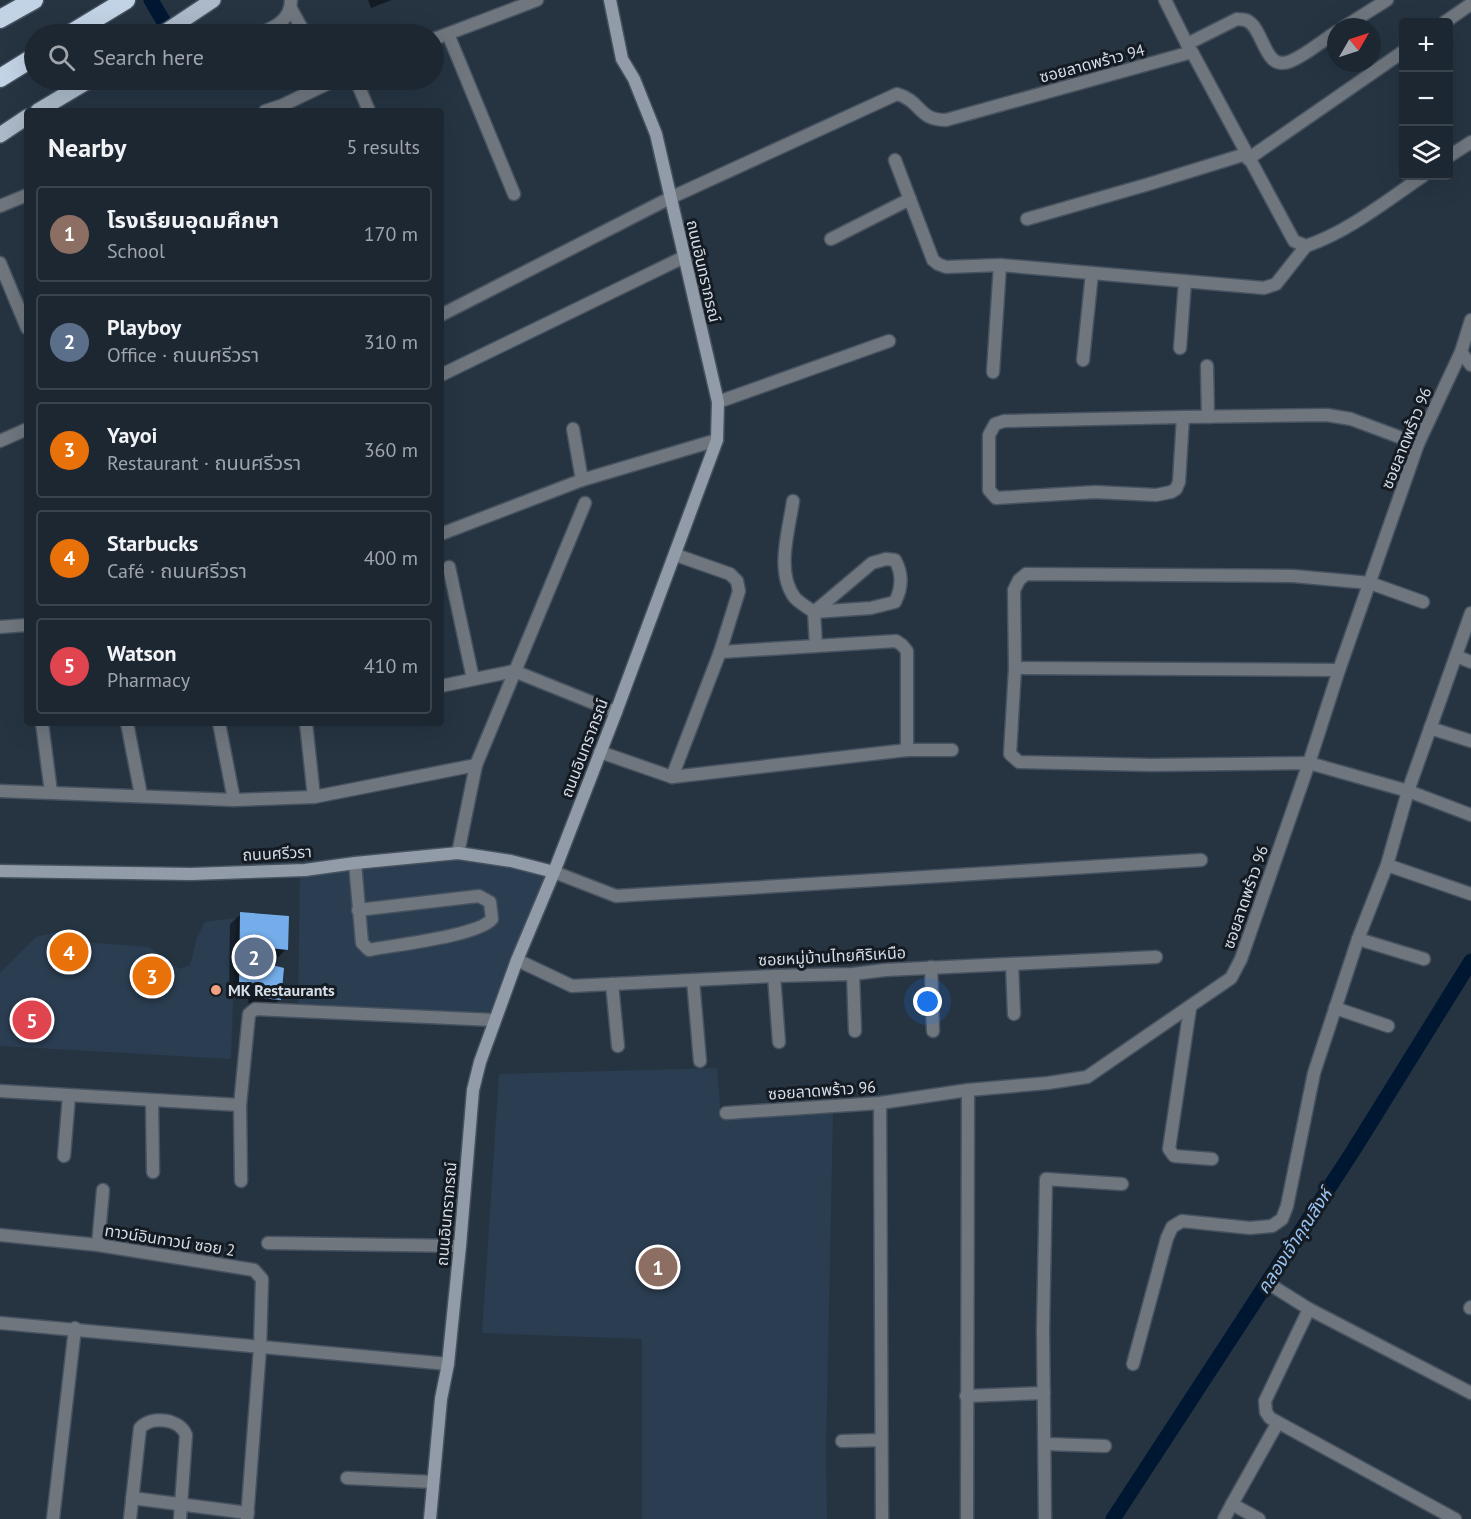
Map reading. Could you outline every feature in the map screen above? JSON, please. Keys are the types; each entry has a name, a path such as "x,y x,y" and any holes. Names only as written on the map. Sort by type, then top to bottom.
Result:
{"highway":[{"path":"0,20 34,0"},
{"path":"86,24 126,0"},
{"path":"0,78 24,63"}],"main road":[{"path":"178,24 213,0"},
{"path":"43,108 73,90"},
{"path":"0,135 24,119"}],"street":[{"path":"444,35 537,0"},
{"name":"ถนนอินทราภรณ์","path":"430,1519 441,1399 448,1364 460,1246 473,1090 480,1062 517,960 554,872 676,555 717,440 718,402 656,134 634,79 622,59 610,0"},
{"path":"1165,0 1294,241 1306,246"},
{"path":"1358,18 1387,0"},
{"path":"1451,18 1471,4"},
{"path":"276,24 285,19 291,5"},
{"path":"291,5 300,24"},
{"path":"1189,48 1237,19 1246,20 1254,26 1271,59 1280,62 1290,62 1327,38"},
{"path":"448,34 514,194"},
{"name":"ซอยลาดพร้าว 94","path":"670,198 897,94 907,97 933,120 946,120 1189,48"},
{"path":"1027,219 1247,156 1399,54"},
{"path":"284,108 314,90"},
{"path":"360,90 368,108"},
{"path":"1453,154 1471,142"},
{"path":"895,160 933,260 946,267 1000,265 1270,287 1276,284 1306,246 1323,240 1417,180"},
{"path":"0,206 24,196"},
{"path":"444,313 670,198"},
{"path":"831,239 910,199"},
{"path":"444,374 684,257"},
{"path":"0,263 24,321"},
{"path":"993,372 1000,265"},
{"path":"1083,360 1092,273"},
{"path":"1179,348 1185,281"},
{"name":"ซอยลาดพร้าว 96","path":"726,1113 880,1103 968,1090 1088,1077 1231,978 1241,959 1309,763 1338,670 1418,444 1461,352 1471,320"},
{"path":"718,402 890,341"},
{"path":"1461,352 1471,365"},
{"path":"1207,366 1208,417"},
{"path":"1183,417 1179,482 1176,489 1171,492 1156,495 1095,492 996,498 989,490 989,435 995,424 1004,421 1183,417 1327,415 1351,419 1418,444"},
{"path":"573,429 582,480"},
{"path":"0,441 24,430"},
{"path":"444,533 582,480 717,440"},
{"path":"793,501 784,566 788,584 796,598 814,612 871,608 895,602 901,583 900,569 895,560 872,563 814,612"},
{"path":"458,853 476,765 585,503"},
{"path":"672,777 720,652 740,591 737,581 730,574 676,555"},
{"path":"449,567 473,679"},
{"path":"1423,602 1370,583 1293,576 1026,574 1019,580 1014,590 1015,669 1010,754 1019,762 1150,765 1309,763 1408,791 1471,814"},
{"path":"814,612 816,646"},
{"path":"1134,1364 1167,1238 1172,1227 1182,1221 1250,1228 1272,1226 1282,1219 1287,1206 1314,1073 1358,939 1387,865 1408,791 1471,613"},
{"path":"0,627 24,625"},
{"path":"720,652 896,641 907,651 907,750"},
{"path":"1456,657 1471,662"},
{"path":"1015,669 1338,670"},
{"path":"444,685 514,671 616,712"},
{"path":"42,726 51,792"},
{"path":"128,726 141,795"},
{"path":"220,726 234,800"},
{"path":"306,726 314,797"},
{"path":"1430,728 1471,741"},
{"path":"600,752 672,777 907,750 952,750"},
{"path":"0,791 234,800 314,797 476,765"},
{"name":"ถนนศรีวรา","path":"0,871 191,874 306,870 458,853 511,861 554,872"},
{"path":"554,872 616,896 1201,860"},
{"path":"355,863 358,910 362,943 369,950 464,932 484,926 492,919 490,902 479,896 358,910"},
{"path":"1387,865 1471,894"},
{"path":"1358,939 1424,958"},
{"name":"ซอยหมู่บ้านไทยศิริเหนือ","path":"517,960 572,986 852,974 931,967 1156,957"},
{"path":"1012,964 1014,1014"},
{"path":"931,967 933,1031"},
{"path":"852,974 855,1032"},
{"path":"774,976 779,1042"},
{"path":"693,980 700,1061"},
{"path":"612,984 618,1046"},
{"path":"1190,1008 1169,1149 1174,1156 1212,1159"},
{"path":"1335,1008 1388,1026"},
{"path":"241,1181 240,1106 249,1014 255,1010 494,1020"},
{"path":"967,1519 968,1090"},
{"path":"0,1091 240,1106"},
{"path":"64,1156 69,1096"},
{"path":"152,1101 153,1172"},
{"path":"880,1103 882,1519"},
{"path":"1045,1519 1043,1329 1046,1179 1122,1184"},
{"path":"99,1245 103,1190"},
{"name":"ทาวน์อินทาวน์ ซอย 2","path":"0,1235 99,1245 254,1270 262,1279 260,1347 247,1516"},
{"path":"268,1242 460,1246"},
{"path":"1274,1287 1309,1309 1471,1393"},
{"path":"1309,1309 1265,1401 1266,1412 1270,1418 1277,1424 1455,1519"},
{"path":"0,1323 75,1328 448,1364"},
{"path":"53,1519 75,1328"},
{"path":"966,1396 1044,1394"},
{"path":"130,1519 140,1428 152,1420 177,1423 186,1435 180,1519"},
{"path":"1224,1519 1277,1424"},
{"path":"842,1441 881,1440"},
{"path":"1046,1444 1105,1446"},
{"path":"347,1478 433,1482"},
{"path":"132,1498 247,1516"},
{"path":"1232,1504 1259,1519"}],"shaded area":[{"path":"474,848 555,871 497,1012 298,1010 300,873"},
{"path":"236,918 231,1059 0,1046 0,973 36,937 56,932 71,941 149,947 180,969 190,965 197,938 205,922"},
{"path":"717,1068 721,1118 833,1113 826,1450 827,1519 642,1519 642,1339 482,1333 499,1074"}],"building":[{"path":"240,912 289,916 288,950 269,948 268,964 284,968 281,1000 259,998 258,987 239,985"}],"waterway":[{"path":"151,0 165,24"},
{"name":"คลองเจ้าคุณสิงห์","path":"1113,1519 1353,1151 1471,961"}],"place":[{"name":"Starbucks","path":"69,952"},
{"name":"Playboy","path":"254,957"},
{"name":"Yayoi","path":"152,976"},
{"name":"MK Restaurants","path":"216,990"},
{"name":"Watson","path":"32,1020"},
{"name":"โรงเรียนอุดมศึกษา","path":"658,1267"}]}
